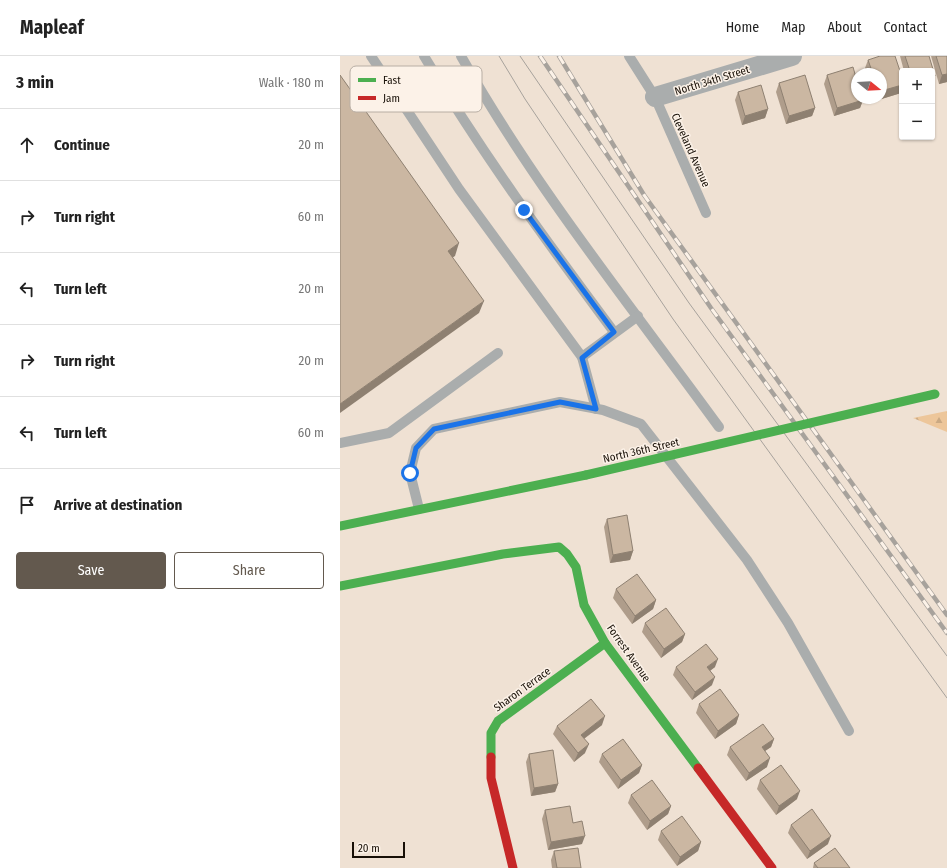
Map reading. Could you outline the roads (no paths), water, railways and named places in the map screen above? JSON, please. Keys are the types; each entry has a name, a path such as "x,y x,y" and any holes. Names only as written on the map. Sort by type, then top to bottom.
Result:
{"street":[{"name":"North 34th Street","path":"655,97 792,56"},
{"name":"North 36th Street","path":"340,526 586,476 947,392"},
{"name":"Forrest Avenue","path":"340,586 503,554 559,547 570,555 577,568 584,604 605,643 772,868"},
{"name":"Sharon Terrace","path":"513,868 491,778 491,733 498,721 605,643"}],"lane":[{"path":"371,56 378,66"},
{"path":"424,56 430,66"},
{"path":"461,56 467,66"},
{"name":"Cleveland Avenue","path":"629,56 655,97 706,213"},
{"path":"482,90 554,200 718,427"},
{"path":"408,112 459,189 582,358 596,409"},
{"path":"458,112 524,210 614,332"},
{"path":"582,358 614,332 638,316"},
{"path":"340,443 389,433 498,353"},
{"path":"419,509 410,473 416,448 434,429 560,402 596,409 641,424 756,572 788,623 850,731"}],"tram line":[{"path":"499,56 525,99 673,319 947,698"},
{"path":"520,56 689,303 947,656"}],"railway":[{"path":"540,56 711,308 947,633"},
{"path":"559,56 644,195 947,615"}]}
